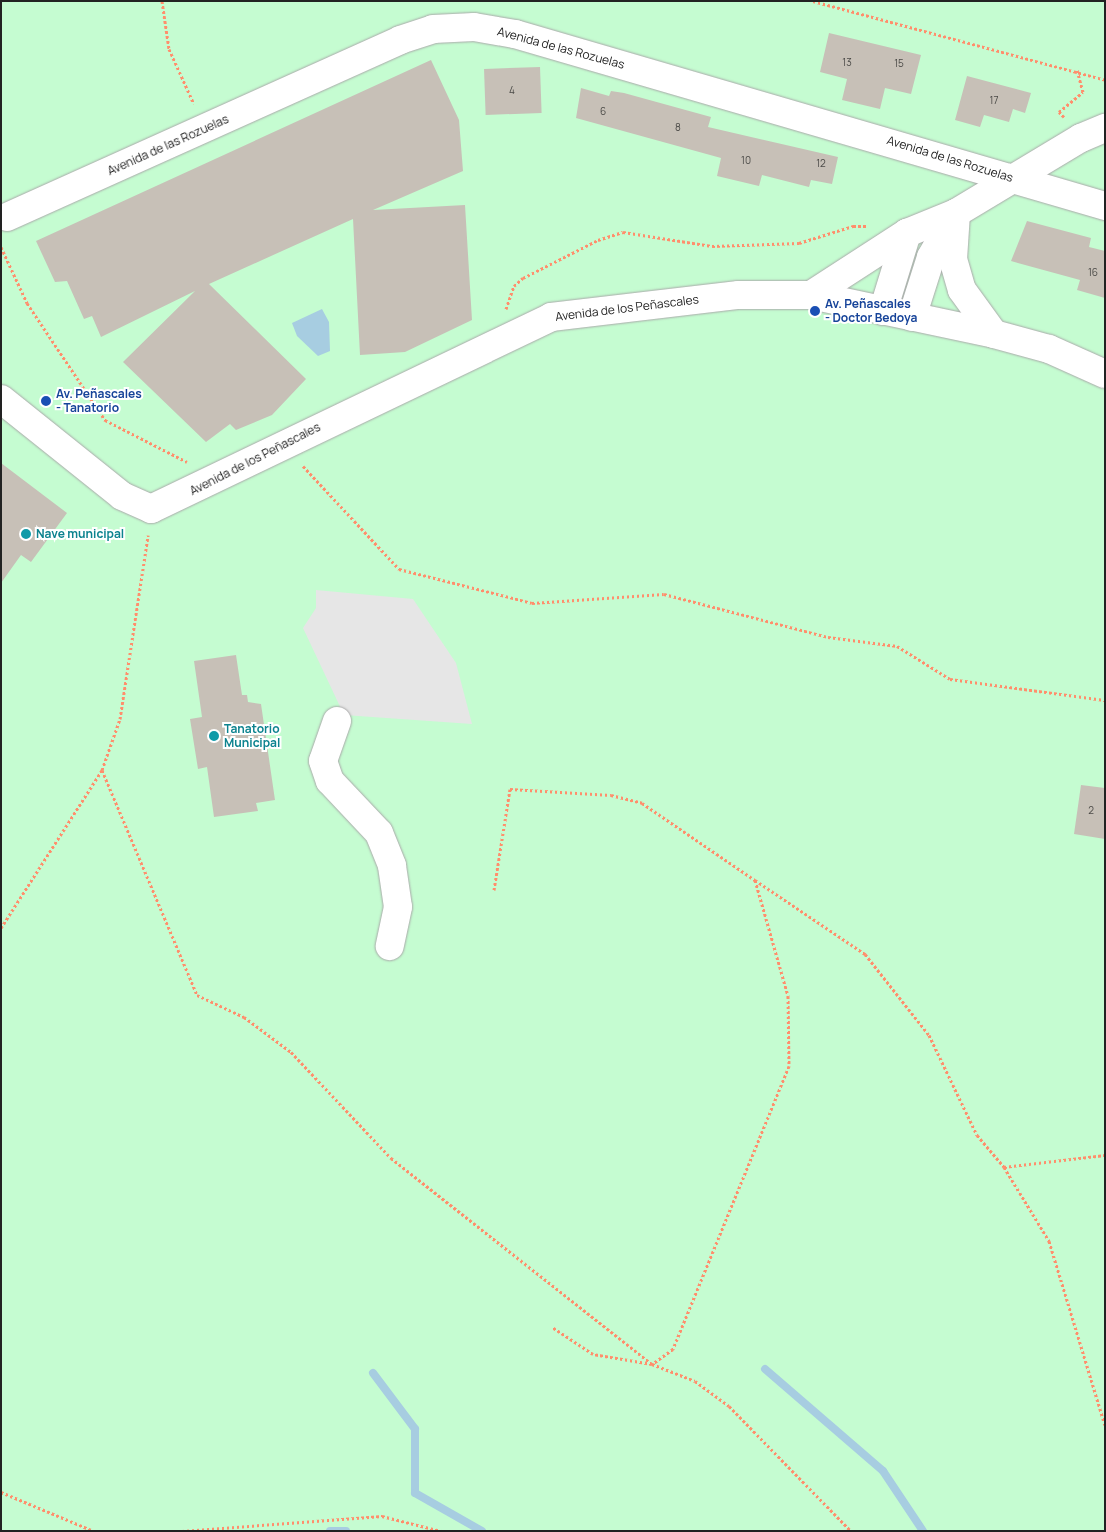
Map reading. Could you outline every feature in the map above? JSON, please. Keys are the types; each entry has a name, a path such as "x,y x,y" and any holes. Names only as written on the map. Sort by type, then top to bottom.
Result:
{"street":[{"name":"Avenida de las Rozuelas","path":"7,218 400,40 433,30 474,27 516,34 1012,177 1105,206"},
{"path":"812,295 907,233 956,213 1012,177 1093,133"},
{"path":"912,317 931,257 956,213"},
{"path":"956,213 953,259 962,290 994,334"},
{"path":"883,311 907,233"},
{"name":"Avenida de los Peñascales","path":"151,517 282,444 551,317 739,295 812,295 994,334 1049,349 1105,374"},
{"path":"1,400 151,517"},
{"path":"337,721 326,742 324,761 330,781 379,833 392,866 398,907 390,946"}],"path":[{"path":"162,1 169,49 193,95 202,130"},
{"path":"812,1 1076,69 1105,80"},
{"path":"1076,69 1083,92 1059,112 1093,133"},
{"path":"505,314 514,286 522,278 598,240 623,232 712,246 799,244 853,226 875,229"},
{"path":"1,247 27,303 105,420 194,466"},
{"path":"282,444 399,569 532,603 664,594 828,636 897,646 950,679 1105,700"},
{"path":"1,928 102,770 120,719 151,517"},
{"path":"102,770 197,995 244,1017 292,1052 391,1158 652,1364"},
{"path":"494,890 510,789 611,795 642,803 865,954 930,1035 977,1136 1004,1167 1049,1241 1105,1425"},
{"path":"652,1364 673,1349 790,1066 788,996 754,880"},
{"path":"1004,1167 1105,1154"},
{"path":"552,1327 593,1354 652,1364 695,1381 729,1406 851,1531"},
{"path":"1,1492 94,1531"},
{"path":"182,1531 382,1516 441,1531"}],"green space":[{"path":"1,1 1105,1 1105,1531 1,1531"}],"shaded area":[{"path":"316,590 413,599 456,663 472,724 344,715 303,628 316,608"}],"water":[{"path":"322,309 329,322 330,351 318,356 297,336 292,323"}],"building":[{"path":"829,33 921,55 911,94 885,88 880,109 842,100 847,79 820,72"},
{"path":"431,60 459,120 463,171 373,210 465,205 472,320 405,352 360,355 353,219 209,284 306,379 272,415 236,430 230,424 206,442 123,362 195,291 101,337 92,316 84,319 67,281 55,282 36,241"},
{"path":"540,67 542,113 486,115 484,69"},
{"path":"967,76 1031,93 1025,113 1013,109 1009,122 984,115 980,127 955,120"},
{"path":"581,88 609,96 611,91 624,93 711,117 708,127 838,157 832,184 811,180 809,187 762,175 759,186 717,176 721,158 576,118"},
{"path":"1027,221 1091,238 1089,247 1105,251 1105,298 1077,290 1080,280 1011,261"},
{"name":"Nave municipal","path":"1,463 67,513 31,562 21,555 1,583"},
{"name":"Tanatorio Municipal","path":"236,655 242,695 247,695 248,702 261,704 275,800 256,803 258,811 214,817 207,767 198,769 190,719 202,717 194,661"},
{"path":"1081,785 1105,788 1105,839 1074,834"}],"waterway":[{"path":"765,1369 883,1471 923,1531"},
{"path":"373,1373 415,1429 415,1493 482,1531"},
{"path":"330,1531 346,1531"}],"place":[{"name":"Av. Peñascales - Doctor Bedoya","path":"815,311"},
{"name":"Av. Peñascales - Tanatorio","path":"46,401"},
{"name":"Nave municipal","path":"26,534"},
{"name":"Tanatorio Municipal","path":"214,736"}]}
